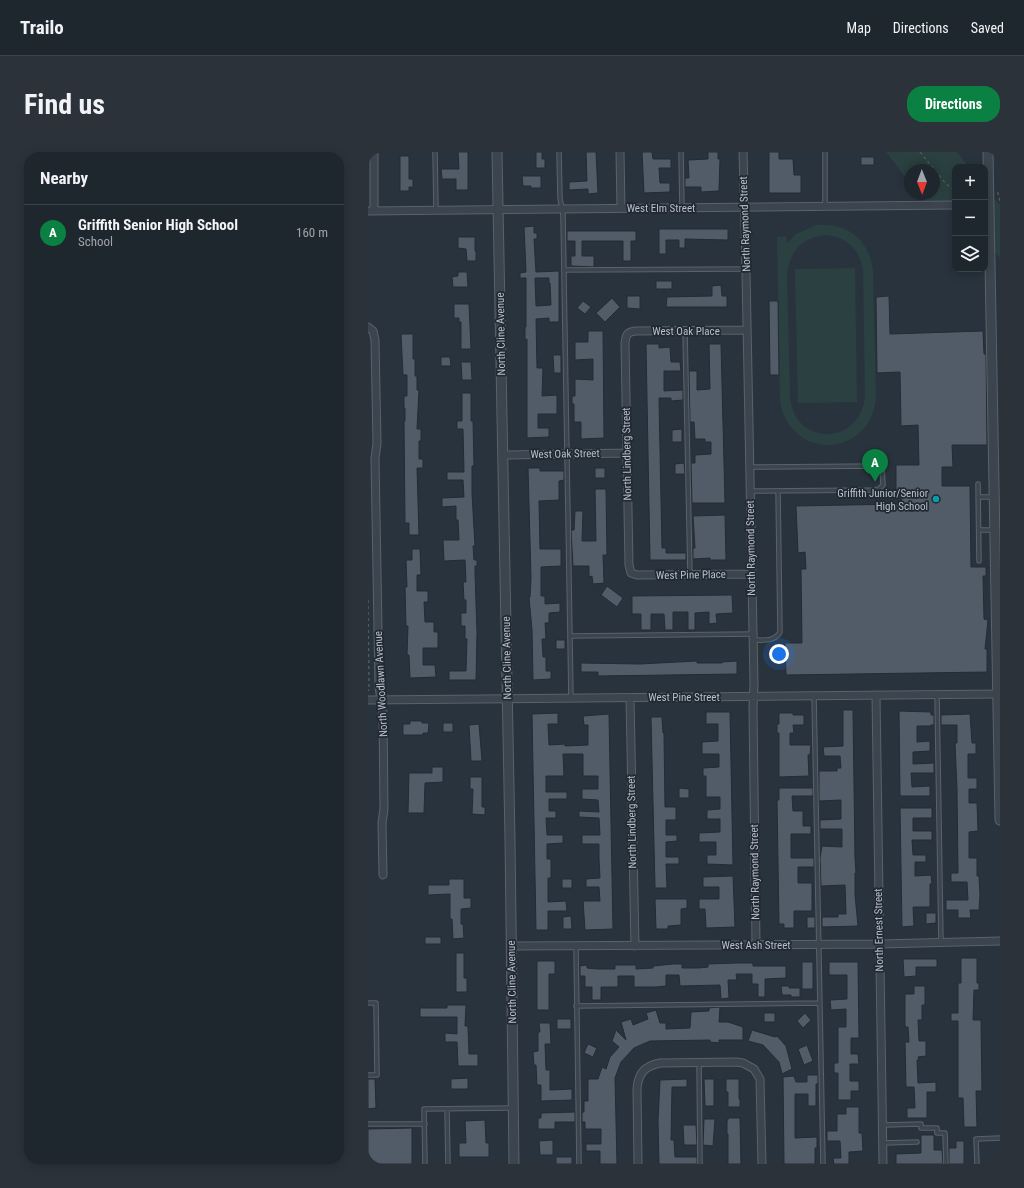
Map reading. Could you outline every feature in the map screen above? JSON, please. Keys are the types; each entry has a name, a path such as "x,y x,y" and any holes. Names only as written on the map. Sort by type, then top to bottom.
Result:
{"street":[{"path":"371,211 374,152"},
{"name":"North Cline Avenue","path":"497,152 514,1164"},
{"path":"620,152 621,208"},
{"name":"North Raymond Street","path":"743,152 752,574 756,945"},
{"path":"987,200 988,152"},
{"name":"West Elm Street","path":"371,211 952,205"},
{"path":"988,233 997,483 994,497 994,530 999,694 1000,820"},
{"name":"North Woodlawn Avenue","path":"369,327 374,334 375,340 377,444 372,458 379,687 383,713 383,875"},
{"name":"West Oak Place","path":"626,334 635,331 747,330"},
{"name":"North Lindberg Street","path":"626,334 629,565 631,573"},
{"name":"West Oak Street","path":"503,455 627,453"},
{"name":"West Pine Place","path":"631,573 641,575 752,574"},
{"name":"West Pine Street","path":"368,700 999,694"},
{"name":"North Ernest Street","path":"876,695 883,1164"},
{"name":"North Lindberg Street","path":"630,698 635,946"},
{"name":"West Ash Street","path":"511,946 880,944 1000,941"},
{"path":"638,1164 637,1089 640,1074 648,1066 660,1063 736,1062 744,1063 754,1069 760,1079 762,1164"}],"lane":[{"path":"435,152 436,210"},
{"path":"559,152 564,270 571,698"},
{"path":"681,152 682,208"},
{"path":"825,152 825,206"},
{"path":"564,270 746,269"},
{"path":"685,330 690,575"},
{"path":"750,467 882,466 883,485 879,489 750,491"},
{"path":"978,484 979,561"},
{"path":"570,636 753,637 773,639 780,632 778,491"},
{"path":"978,497 994,497"},
{"path":"979,530 994,530"},
{"path":"936,694 941,942"},
{"path":"814,696 823,1164"},
{"path":"576,946 579,1164"},
{"path":"368,1003 376,1003 377,1075 368,1075"},
{"path":"576,1006 820,1003"},
{"path":"700,1062 700,1164"},
{"path":"425,1164 424,1109 513,1108"},
{"path":"447,1109 448,1164"},
{"path":"368,1124 425,1124"},
{"path":"883,1125 921,1124 921,1128 937,1128 938,1133 945,1133 946,1164"},
{"path":"977,1164 976,1139 1000,1138"},
{"path":"883,1143 917,1142"}],"path":[{"path":"920,152 946,184 952,188"},
{"path":"995,193 998,193 1000,201"},
{"path":"368,600 368,690"}],"green space":[{"path":"886,152 957,152 967,164 952,164 952,203 928,206 924,200 940,200 940,164 904,164 904,175"},
{"path":"988,191 1000,205 1000,258 988,244"},
{"path":"816,225 827,225 847,230 862,242 871,260 873,271 876,396 871,417 861,432 846,441 830,445 813,443 798,434 786,420 780,400 777,237 786,236 787,243 796,234","holes":["827,235 847,242 855,250 859,256 863,270 865,398 860,414 850,426 839,432 826,434 813,431 802,424 794,412 790,396 787,275 791,258 799,246 804,242 818,236"]},
{"path":"855,268 857,402 798,403 795,269"}],"building":[{"path":"458,152 468,152 468,190 456,190 456,179 442,179 441,169 459,169"},
{"path":"536,152 542,152 542,159 545,159 545,168 536,168"},
{"path":"586,152 596,152 598,193 588,194 588,189 569,190 569,182 587,181"},
{"path":"642,152 652,152 653,159 671,159 671,168 659,168 660,183 670,183 670,192 644,193"},
{"path":"708,152 718,152 718,159 720,159 719,191 701,192 701,187 685,187 685,178 689,178 688,160 708,159"},
{"path":"769,152 779,152 779,159 793,159 794,175 801,175 801,193 769,193"},
{"path":"400,156 409,156 409,179 413,179 413,187 409,187 409,191 400,191"},
{"path":"861,157 874,157 874,165 861,165"},
{"path":"522,176 541,176 541,188 523,186"},
{"path":"534,226 534,233 537,233 537,239 534,239 536,272 559,271 559,322 549,322 549,318 536,319 537,368 543,368 542,396 557,395 557,414 538,414 538,428 549,428 549,437 527,438 527,339 525,340 526,278 520,278 520,273 526,272 524,227","holes":["535,278 549,278 551,305 536,306"]},
{"path":"659,229 728,229 728,240 685,239 685,248 679,248 679,240 666,240 666,254 659,254"},
{"path":"567,231 636,231 636,241 631,241 631,261 623,261 623,241 582,241 582,256 594,256 594,267 571,266 571,256 575,256 575,241 567,241"},
{"path":"458,237 475,237 476,261 467,261 466,249 458,248"},
{"path":"458,272 467,272 468,287 453,287 452,277 458,276"},
{"path":"656,281 672,281 672,289 656,289"},
{"path":"721,285 722,296 727,296 727,307 666,307 667,297 712,296 712,286"},
{"path":"627,296 640,296 640,309 627,308"},
{"name":"Griffith Junior/Senior High School","path":"889,296 890,334 983,331 984,354 986,354 987,445 952,445 953,467 942,467 942,486 970,486 971,567 986,567 986,576 983,576 984,619 988,620 985,649 987,649 987,672 786,675 785,643 802,643 801,569 806,569 805,552 798,553 796,506 901,504 902,493 896,492 896,465 919,465 918,425 901,426 900,372 877,373 876,297"},
{"path":"612,298 620,307 605,322 596,313"},
{"path":"583,301 591,307 585,314 577,308"},
{"path":"769,301 778,301 779,375 770,375"},
{"path":"454,304 469,304 471,349 461,349 461,322 459,322 459,318 454,318"},
{"path":"588,331 603,331 604,438 581,439 581,422 574,422 574,404 572,404 572,396 575,396 575,379 593,380 593,359 575,360 575,342 588,342"},
{"path":"401,334 413,334 413,359 415,359 417,390 419,390 417,429 421,429 419,459 423,459 423,468 417,468 419,535 409,535 409,523 405,523 404,396 407,396 407,375 403,375"},
{"path":"646,344 659,344 659,348 670,347 671,362 680,362 681,371 664,371 664,391 683,390 683,400 671,401 671,398 659,398 662,548 666,548 666,553 686,553 686,560 650,560"},
{"path":"709,344 721,344 725,503 692,503 691,463 695,463 695,455 711,454 711,442 705,442 705,439 695,439 694,422 690,422 689,371 697,371 697,390 710,389"},
{"path":"553,355 561,355 561,373 554,373"},
{"path":"441,357 450,357 451,366 441,366"},
{"path":"461,362 471,362 472,380 462,380"},
{"path":"462,393 471,393 471,421 473,421 474,466 472,466 472,493 475,546 473,546 474,560 477,560 477,566 475,566 477,633 476,680 449,680 449,671 466,671 467,639 465,639 465,626 461,626 461,613 466,613 466,600 464,600 463,582 466,582 465,560 444,561 443,540 459,540 458,520 456,520 456,506 442,507 442,498 464,497 463,480 447,480 447,472 464,472 463,429 457,429 457,421 462,421"},
{"path":"682,429 682,442 672,442 672,430"},
{"path":"684,463 685,474 675,474 675,464"},
{"path":"528,468 540,468 540,471 564,471 564,480 559,481 559,500 539,501 540,549 561,549 561,566 541,567 541,596 545,596 545,604 560,603 560,612 549,613 549,623 545,623 546,639 542,639 543,657 546,657 546,671 551,671 551,679 533,680 532,630 529,597 531,578"},
{"path":"595,468 605,468 605,478 595,478"},
{"path":"595,489 606,489 607,555 603,555 604,583 593,584 592,576 589,577 589,566 573,566 571,530 574,530 575,511 583,511 582,541 596,541"},
{"path":"725,515 726,560 710,560 710,558 693,559 693,548 695,548 693,516"},
{"path":"412,549 420,549 421,575 417,575 417,591 428,591 428,602 424,602 425,622 434,622 434,632 438,632 438,648 423,648 423,665 435,665 436,677 410,678 409,655 407,655 408,626 406,626 405,587 407,587 406,560 412,560"},
{"path":"607,586 623,598 617,607 601,595"},
{"path":"732,595 733,613 716,614 717,623 709,624 709,612 695,613 695,630 688,630 688,612 673,612 673,630 665,630 664,614 651,614 651,630 641,630 641,614 632,614 632,596"},
{"path":"556,640 565,640 565,649 556,649"},
{"path":"697,661 697,663 722,663 737,661 737,674 598,676 598,672 581,672 581,663 640,664"},
{"path":"843,710 853,710 856,873 855,895 858,926 822,927 822,917 838,917 838,914 846,914 845,885 821,886 820,858 822,846 842,847 842,829 820,829 820,820 841,819 841,800 819,801 819,771 837,771 837,768 841,768 840,756 824,756 823,747 843,746"},
{"path":"899,711 931,712 931,715 934,715 934,725 917,726 917,742 930,741 930,751 913,752 913,764 934,763 934,773 911,773 912,787 930,786 930,796 900,796"},
{"path":"706,712 730,712 733,865 707,864 707,855 716,855 716,842 699,842 699,833 720,832 720,819 707,819 707,810 720,809 720,797 706,797 706,776 703,776 703,768 719,767 719,754 702,754 702,742 718,741 718,724 706,724"},
{"path":"558,713 558,724 548,724 549,745 588,745 588,725 584,725 583,716 609,714 613,929 585,930 583,901 600,901 599,887 586,887 586,879 600,878 599,844 582,844 582,835 600,835 599,818 579,817 579,811 599,812 598,800 582,799 582,789 598,789 598,776 583,776 583,754 563,754 564,776 546,776 546,792 567,792 567,799 549,799 549,811 556,811 556,818 546,818 547,835 563,835 563,843 547,844 547,859 551,859 551,878 548,878 548,902 566,901 567,911 548,911 548,930 536,930 532,714"},
{"path":"779,713 804,715 804,725 793,725 794,733 790,733 790,745 811,745 810,755 808,755 809,776 779,777 779,733 777,733 777,724 779,724"},
{"path":"970,714 972,743 976,743 976,754 968,754 968,778 977,778 977,789 969,789 969,803 977,803 978,831 969,832 969,858 977,858 977,876 979,876 980,895 979,910 970,910 971,918 958,918 958,910 946,910 946,900 968,900 967,882 951,882 951,873 958,873 955,743 957,743 957,725 941,725 941,715"},
{"path":"651,717 662,717 664,733 665,807 676,807 676,820 666,820 666,835 677,835 677,841 666,842 666,857 679,857 679,864 666,864 667,888 655,888"},
{"path":"410,721 422,721 422,723 429,723 428,733 423,733 423,735 403,735 403,724 410,724"},
{"path":"443,723 453,723 453,732 443,732"},
{"path":"479,724 482,761 471,761 469,725"},
{"path":"432,767 443,767 443,782 425,783 424,813 408,813 409,773 432,773"},
{"path":"470,777 482,777 482,807 485,807 485,815 472,814 473,789 470,789"},
{"path":"679,788 689,789 689,798 679,798"},
{"path":"779,788 813,788 813,796 792,796 793,811 803,811 803,826 811,826 811,834 791,834 791,858 814,858 814,867 798,867 798,883 812,883 812,911 794,911 794,928 784,928 784,924 779,924 777,800 779,800"},
{"path":"900,808 932,808 932,818 913,818 913,831 932,831 932,840 912,840 913,855 926,855 926,862 915,862 915,876 931,875 932,884 930,884 930,907 913,907 914,926 902,927"},
{"path":"733,876 735,927 706,928 705,909 699,909 699,899 719,899 719,887 703,887 703,877"},
{"path":"449,879 464,879 464,898 471,898 471,908 461,909 461,924 463,924 464,938 453,939 452,919 450,919 450,894 428,895 428,885 449,885"},
{"path":"562,879 572,879 572,888 562,888"},
{"path":"655,899 687,899 687,908 681,909 681,925 668,926 668,929 656,929"},
{"path":"926,913 936,913 936,923 926,924"},
{"path":"571,916 572,929 563,929 563,917"},
{"path":"807,917 815,917 815,928 807,928"},
{"path":"425,937 441,937 441,944 425,944"},
{"path":"456,953 464,953 464,978 467,978 467,992 456,992"},
{"path":"961,958 977,958 977,983 979,983 979,990 974,990 973,1020 981,1020 982,1091 976,1091 977,1127 964,1127 963,1098 958,1098 958,1021 951,1021 951,1013 958,1013 958,983 961,983"},
{"path":"903,959 937,959 937,967 916,967 916,976 904,977"},
{"path":"537,961 555,961 555,974 549,974 549,1010 537,1010"},
{"path":"802,962 813,962 813,989 802,989"},
{"path":"829,962 858,962 859,1038 851,1038 851,1054 858,1054 859,1064 850,1064 850,1081 859,1081 859,1091 851,1091 851,1100 838,1100 838,1073 834,1073 834,1063 838,1063 838,1027 846,1027 846,1009 831,1010 830,1000 847,999 847,975 829,975"},
{"path":"753,963 753,966 786,966 786,978 765,979 765,997 758,997 758,984 752,984 752,974 736,974 737,980 728,980 729,998 721,999 720,985 680,986 679,975 666,975 666,986 656,987 634,987 634,976 618,976 618,987 601,987 601,1000 592,1000 592,987 585,987 585,976 580,976 580,966 587,965 587,968 615,969 615,965 636,965 636,969 653,968 653,966 673,964 682,964 682,968 699,968 708,967 708,964"},
{"path":"781,986 800,988 800,997 782,995"},
{"path":"914,986 925,986 925,1005 922,1005 922,1020 918,1020 919,1041 926,1041 926,1056 918,1057 919,1060 917,1060 918,1083 936,1082 936,1092 927,1092 927,1118 907,1118 907,1108 915,1108 914,1087 906,1087 905,1042 909,1042 908,1027 905,1027 905,994 914,994"},
{"path":"447,1005 466,1005 465,1026 468,1026 469,1054 478,1054 478,1066 458,1066 457,1042 445,1042 445,1033 457,1034 457,1017 420,1017 420,1008 447,1008"},
{"path":"720,1007 719,1022 728,1022 743,1027 743,1040 719,1040 719,1043 710,1042 710,1040 650,1041 634,1048 621,1062 615,1078 617,1164 600,1164 600,1151 586,1151 586,1144 601,1144 601,1129 585,1129 585,1122 582,1122 582,1112 584,1112 584,1101 588,1101 588,1079 598,1079 602,1067 606,1069 610,1057 619,1047 612,1041 616,1030 626,1040 621,1022 631,1019 633,1025 648,1019 646,1013 656,1010 660,1023 666,1023 666,1029 690,1028 691,1012 709,1011 709,1008"},
{"path":"764,1013 775,1013 775,1022 764,1022"},
{"path":"805,1013 811,1020 803,1028 797,1021"},
{"path":"557,1019 571,1019 571,1029 557,1029"},
{"path":"539,1023 550,1023 551,1044 545,1044 546,1070 550,1070 550,1090 572,1089 572,1100 541,1101 541,1085 537,1085 536,1065 534,1065 533,1052 538,1051 538,1032 540,1032"},
{"path":"752,1030 775,1037 777,1036 786,1046 792,1069 782,1074 779,1062 763,1045 748,1041"},
{"path":"588,1044 597,1048 593,1057 584,1053"},
{"path":"807,1045 813,1061 804,1065 798,1049"},
{"path":"807,1075 818,1075 818,1084 816,1084 816,1106 808,1106 808,1094 795,1094 795,1138 817,1137 815,1164 784,1164 783,1077 794,1076 796,1082 807,1082"},
{"path":"468,1078 468,1089 451,1089 451,1079"},
{"path":"368,1079 375,1079 376,1108 368,1109"},
{"path":"687,1079 687,1087 672,1087 671,1140 674,1140 675,1157 697,1157 697,1164 659,1164 658,1121 660,1080"},
{"path":"704,1079 714,1079 714,1106 705,1106"},
{"path":"726,1079 739,1079 740,1107 728,1107"},
{"path":"846,1107 859,1107 859,1133 862,1133 863,1151 849,1152 849,1164 834,1164 833,1158 841,1158 840,1141 827,1141 827,1131 837,1131 837,1114 846,1114"},
{"path":"575,1112 575,1122 555,1122 555,1129 538,1129 538,1118 541,1118 541,1113"},
{"path":"728,1118 740,1118 741,1164 728,1164"},
{"path":"704,1119 715,1119 713,1146 703,1145"},
{"path":"485,1120 486,1143 489,1143 489,1157 459,1157 459,1143 466,1143 465,1121"},
{"path":"683,1125 696,1125 697,1145 684,1145"},
{"path":"412,1128 412,1164 368,1164 368,1129"},
{"path":"921,1135 934,1135 934,1150 942,1150 943,1164 896,1164 896,1154 921,1153"},
{"path":"553,1140 553,1155 540,1155 539,1141"},
{"path":"956,1141 964,1141 964,1164 949,1164 949,1148 956,1148"},
{"path":"556,1157 572,1157 572,1164 556,1164"}],"place":[{"name":"Griffith Senior High School","path":"875,482"},
{"name":"Griffith Junior/Senior High School","path":"936,499"}]}
